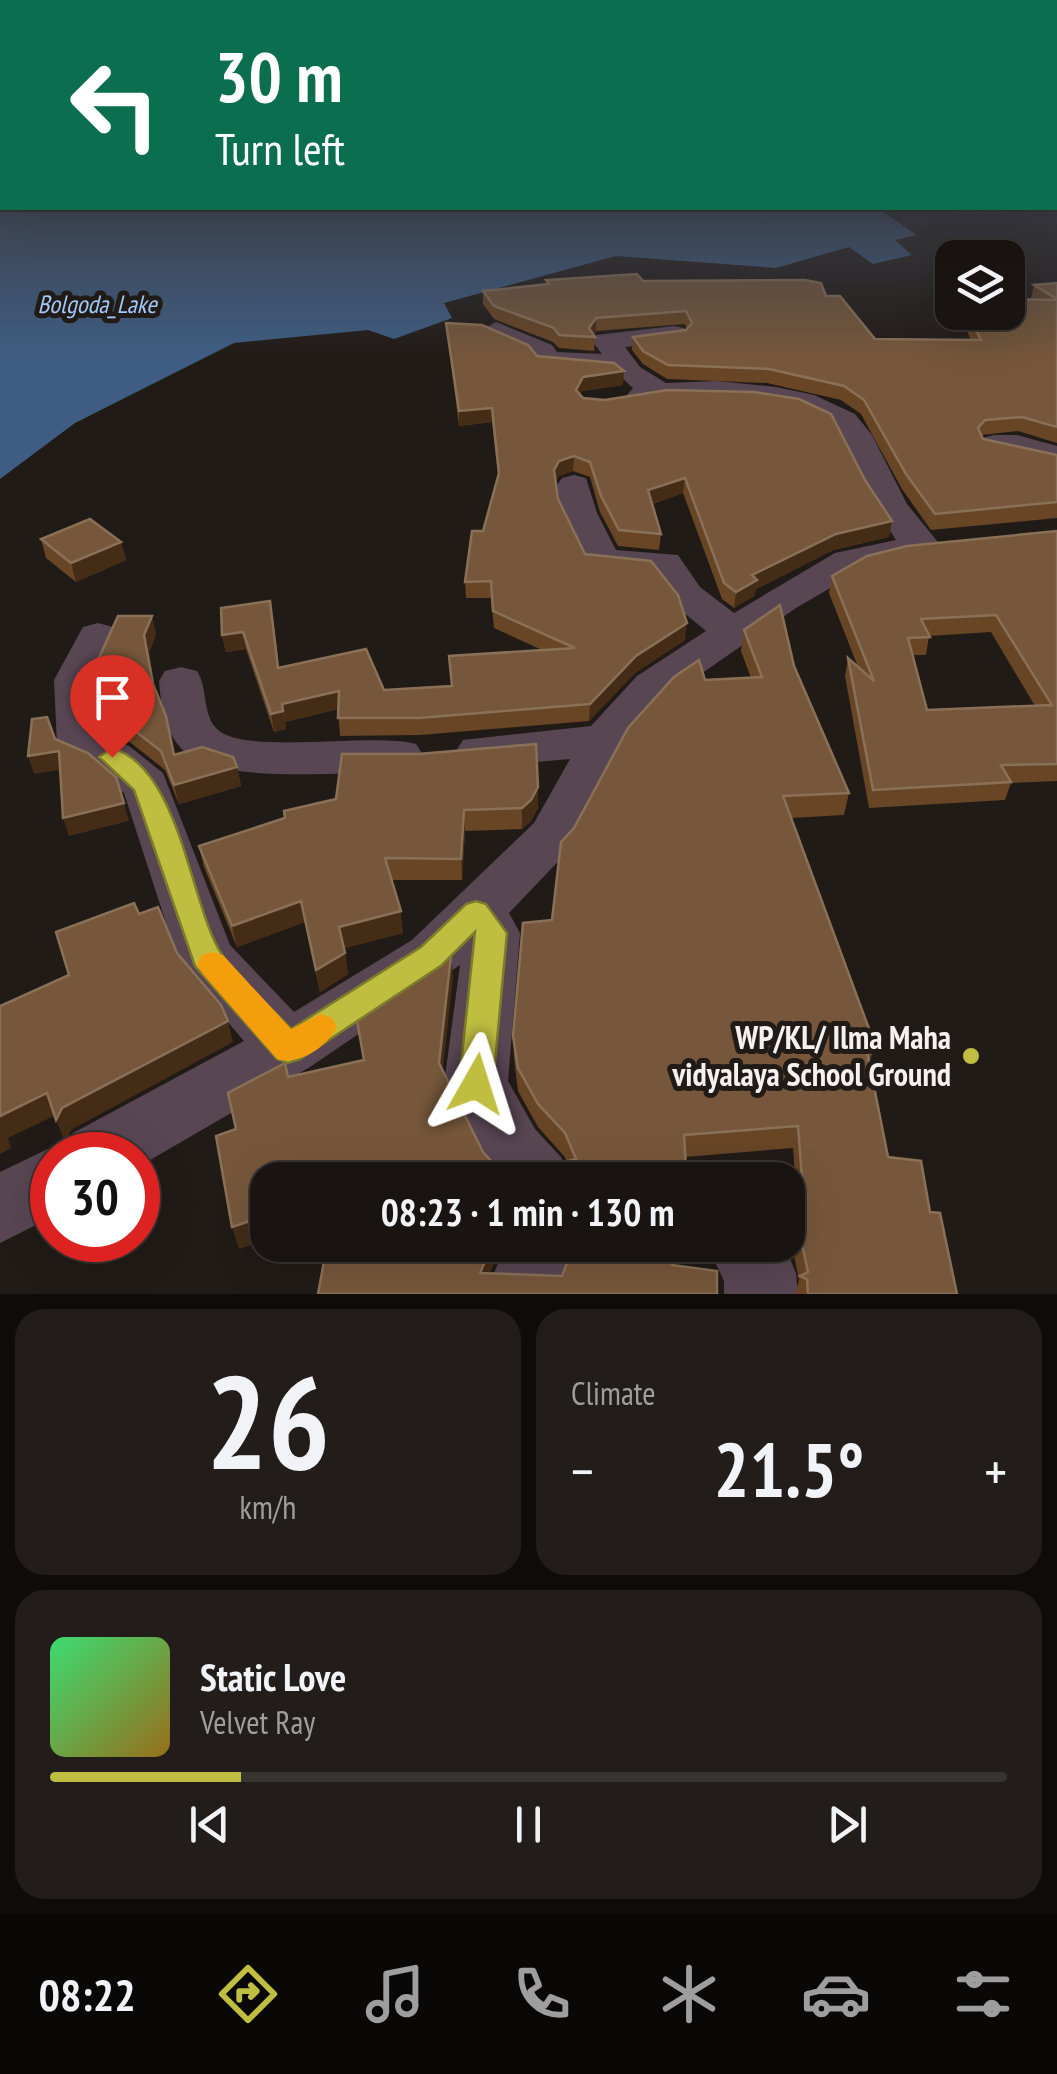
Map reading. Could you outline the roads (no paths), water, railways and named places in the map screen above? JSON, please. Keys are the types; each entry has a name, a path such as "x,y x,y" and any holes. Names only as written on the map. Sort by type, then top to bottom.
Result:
{"street":[{"path":"496,330 542,351 546,360 616,342 674,334"},
{"path":"616,342 660,392"},
{"path":"610,400 660,392 767,396 828,410 847,423 882,492 920,546"},
{"path":"994,444 1017,444 1057,457"},
{"path":"574,484 579,513 602,562 664,563 686,595 734,632"},
{"path":"138,1132 288,1048 432,956 552,836 604,740 653,686 849,560 920,546 974,541"},
{"path":"98,636 76,680 81,744 112,757 146,786 206,957 288,1048"},
{"path":"181,680 186,722 207,746 234,756 420,755 604,740"},
{"path":"476,912 492,933 476,1084 521,1162"},
{"path":"0,1209 30,1192"},
{"path":"522,1294 535,1262"},
{"path":"754,1262 760,1273 761,1294"}],"water":[{"name":"Bolgoda_Lake","path":"0,239 898,239 912,255 873,264 849,247 776,268 616,256 444,303 452,318 394,339 368,330 234,343 75,423 0,479"}],"place":[{"name":"WP/KL/ Ilma Maha vidyalaya School Ground","path":"971,1056"}]}
